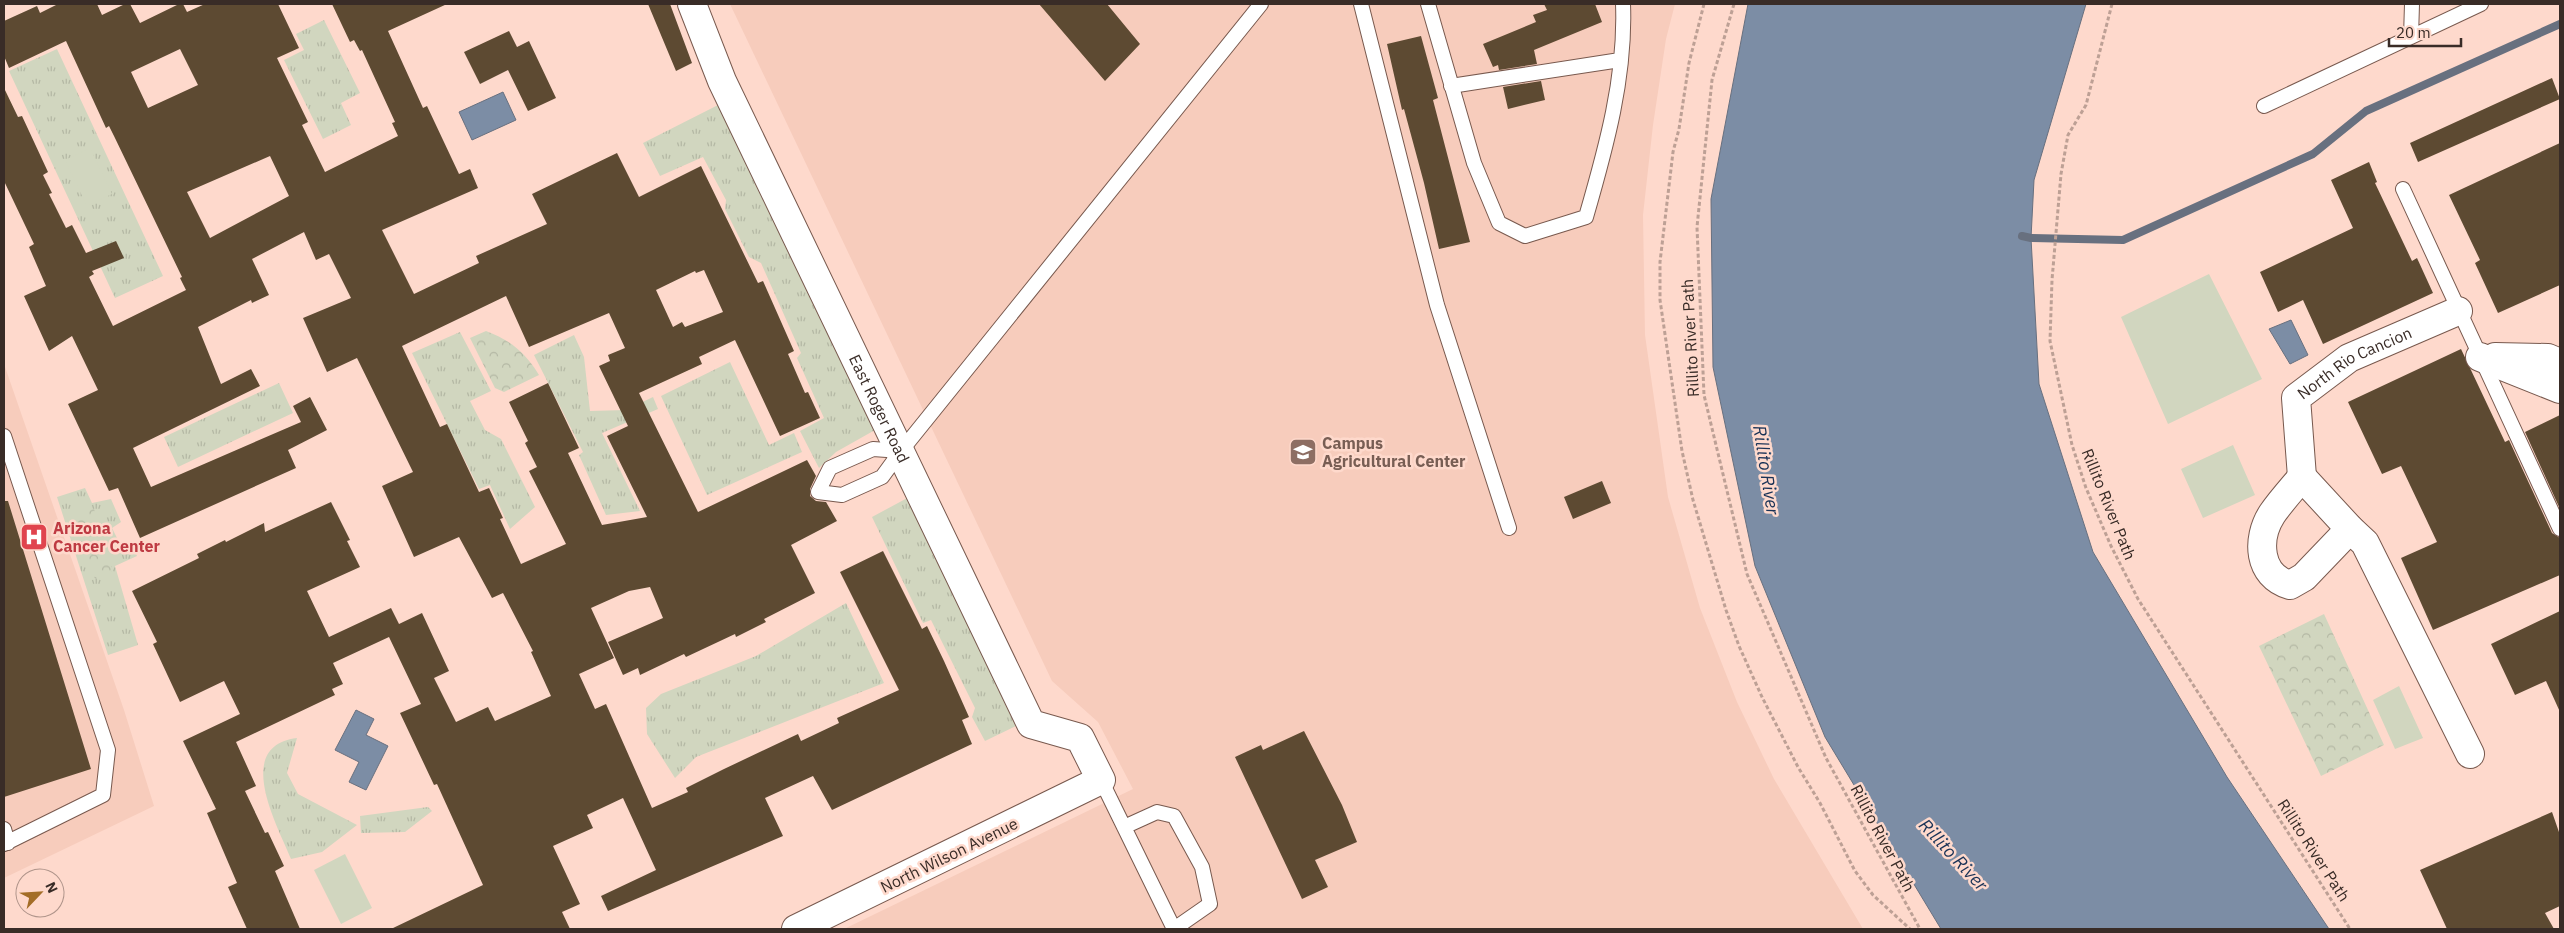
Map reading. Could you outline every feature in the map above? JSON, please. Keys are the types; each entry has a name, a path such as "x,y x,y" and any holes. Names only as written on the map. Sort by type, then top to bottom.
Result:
{"street":[{"name":"East Roger Road","path":"692,4 722,81 1032,724 1080,738 1101,780"},
{"name":"North Rio Cancion","path":"2302,477 2296,398 2349,358 2458,311"},
{"path":"2480,357 2548,358 2560,363"},
{"path":"2480,357 2560,389"},
{"path":"2350,530 2309,572 2290,585 2277,581 2268,572 2262,543 2266,526 2271,515 2302,477 2350,530 2366,543 2470,754"},
{"name":"North Wilson Avenue","path":"796,929 1101,780"}],"lane":[{"path":"901,451 873,449 830,468 818,492 842,495 882,477 1261,4"},
{"path":"1361,4 1437,305 1509,528"},
{"path":"1428,4 1474,163 1499,222 1525,236 1586,216 1608,141 1625,32 1623,4"},
{"path":"2411,37 2412,4"},
{"path":"2264,106 2481,4"},
{"path":"1452,86 1620,60"},
{"path":"2403,189 2560,529"},
{"path":"4,436 108,750 104,795 6,843 4,829"},
{"path":"1101,780 1124,827 1174,929 1210,904 1202,867 1174,816 1157,812 1124,827"}],"path":[{"path":"1704,4 1689,63 1679,129 1673,152 1660,262 1660,300 1682,450 1693,500 1726,610 1739,646 1762,697 1855,871 1873,895 1910,929"},
{"name":"Rillito River Path","path":"1734,4 1712,80 1698,227 1704,396 1748,574 1826,758 1920,929"},
{"name":"Rillito River Path","path":"2112,4 2086,105 2068,135 2057,215 2050,341 2062,403 2078,462 2111,546 2138,599 2350,929"}],"shaded area":[{"name":"Campus Agricultural Center","path":"730,4 1675,4 1666,39 1653,125 1643,215 1645,335 1668,497 1700,608 1737,702 1774,779 1863,929 844,929 1133,789 1098,722 1052,681"},
{"name":"Arizona Cancer Center","path":"4,364 124,710 154,806 25,868 15,868 15,873 4,878"}],"green space":[{"path":"324,20 360,93 341,103 351,125 323,139 284,60 304,50 296,34"},
{"path":"57,49 163,276 115,298 9,71"},
{"path":"722,103 875,430 836,452 819,468 800,431 824,418 797,358 801,353 761,263 749,257 725,209 726,200 703,157 660,176 643,143"},
{"path":"90,148 112,194 87,206 65,160"},
{"path":"2209,274 2262,379 2168,424 2121,317"},
{"path":"486,331 510,343 522,353 539,375 504,392 495,388 470,338"},
{"path":"460,332 491,391 470,401 485,430 501,439 535,507 510,529 490,485 479,489 412,353"},
{"path":"574,335 584,357 590,411 626,410 653,397 658,409 602,433 640,511 606,515 579,455 583,452 534,355"},
{"path":"730,362 769,445 794,433 802,452 707,495 661,396"},
{"path":"279,383 293,413 178,467 164,437"},
{"path":"2233,445 2255,495 2203,518 2181,469"},
{"path":"85,488 92,503 111,499 121,522 112,528 122,548 133,545 137,556 115,566 138,645 108,655 57,497"},
{"path":"911,496 1016,726 985,741 972,717 975,708 931,620 923,623 872,517"},
{"path":"94,509 113,571 95,579 75,514"},
{"path":"846,603 884,683 696,757 675,778 647,734 646,708 661,694 756,656"},
{"path":"2324,614 2384,745 2321,776 2259,646"},
{"path":"2399,686 2423,738 2395,749 2373,700"},
{"path":"297,738 287,773 298,794 357,825 322,852 291,859 270,808 263,771 267,756 278,744"},
{"path":"428,807 432,811 405,832 361,833 360,816"},
{"path":"345,854 372,908 341,924 314,870"}],"water":[{"name":"Rillito River","path":"1748,4 2086,4 2034,180 2031,238 2039,384 2093,552 2227,777 2329,929 1941,929 1825,737 1755,566 1713,367 1711,199"},
{"path":"503,92 516,120 472,140 459,112"},
{"path":"2291,320 2308,355 2290,364 2269,329"},
{"path":"356,710 374,719 366,735 388,746 366,790 349,782 359,762 335,750"}],"building":[{"path":"58,4 97,4 102,15 125,4 130,4 140,23 179,4 183,4 187,12 205,4 278,4 299,48 277,58 308,122 302,125 325,172 398,136 392,123 395,122 362,50 360,51 354,40 350,42 332,4 447,4 388,31 423,108 427,106 459,174 470,169 478,188 382,230 414,294 479,263 476,256 547,224 532,194 617,153 639,197 701,166 758,283 763,281 794,351 788,354 805,393 808,392 820,418 780,436 735,340 699,357 702,364 639,393 698,512 807,460 816,476 810,489 810,496 816,501 826,502 837,521 791,545 815,593 764,619 766,622 736,637 735,634 686,657 684,654 640,675 638,668 623,675 608,642 663,618 650,587 629,591 591,608 614,658 579,674 595,709 606,704 652,808 688,792 686,788 798,734 801,741 839,723 837,718 899,690 840,572 883,551 922,629 927,626 944,661 969,717 962,720 972,744 832,810 813,776 765,798 783,836 608,911 601,896 656,870 623,798 587,815 593,828 553,846 580,904 562,912 570,929 391,929 483,885 437,784 434,785 400,713 421,704 389,637 333,663 343,684 332,689 335,695 236,742 256,786 245,791 265,833 268,832 284,866 275,871 300,929 247,929 228,887 237,883 207,813 216,809 183,741 240,714 224,681 180,702 153,644 157,642 132,591 199,558 197,554 225,540 226,542 264,523 265,532 331,502 350,540 347,541 360,567 307,591 329,637 391,608 399,624 422,613 449,671 434,678 456,722 488,707 495,721 551,696 531,652 533,651 503,593 492,598 459,537 414,557 382,486 413,472 357,358 327,372 303,318 351,298 329,254 316,260 304,232 252,259 269,295 252,303 251,300 198,327 221,384 251,369 260,386 133,448 151,487 301,422 293,406 310,397 327,430 288,450 296,468 140,538 118,488 109,491 68,404 98,390 72,336 49,351 24,296 46,286 29,247 34,244 4,181 4,88 18,117 22,116 48,172 43,175 52,193 49,194 66,228 72,225 86,253 116,241 124,258 92,271 94,274 89,277 113,326 186,290 180,278 182,277 109,126 106,128 66,41 9,68 4,56 4,21 37,6 40,13","holes":["180,49 198,85 148,108 131,72","270,156 289,196 210,238 187,192","704,270 723,312 685,327 682,322 673,327 656,290 695,271 696,273","506,296 529,347 609,313 625,348 608,355 610,361 599,366 628,426 607,436 647,517 602,525 568,453 579,448 548,383 509,402 528,441 525,443 537,467 529,471 566,544 521,564 500,519 503,518 489,488 479,492 447,424 440,427 402,346"]},
{"path":"648,4 670,4 692,63 676,71"},
{"path":"1039,4 1107,4 1140,44 1105,81"},
{"path":"1544,4 1595,4 1602,22 1534,50 1537,64 1499,70 1498,65 1493,67 1483,44 1536,22 1533,15 1547,10"},
{"path":"509,31 517,47 529,41 556,98 528,111 508,70 480,84 464,52"},
{"path":"1421,36 1438,98 1433,100 1470,242 1439,249 1424,183 1404,109 1402,110 1387,44"},
{"path":"2552,78 2560,99 2418,162 2410,143"},
{"path":"1541,81 1545,100 1508,109 1503,87"},
{"path":"2560,143 2560,285 2498,313 2475,263 2480,260 2449,195"},
{"path":"2369,162 2377,182 2375,183 2412,261 2417,258 2433,293 2323,344 2303,300 2278,312 2260,272 2353,228 2331,180"},
{"path":"2461,349 2505,442 2509,440 2552,533 2560,538 2560,575 2433,630 2401,558 2437,542 2401,466 2382,474 2348,402"},
{"path":"2560,415 2560,509 2525,432"},
{"path":"1602,481 1611,503 1573,519 1564,497"},
{"path":"4,501 8,501 91,769 4,797"},
{"path":"2560,611 2560,712 2546,681 2515,695 2491,644"},
{"path":"1304,731 1342,805 1357,842 1315,860 1328,887 1302,899 1235,757 1261,745 1263,750"},
{"path":"2552,812 2560,835 2560,906 2545,913 2554,929 2447,929 2420,870"}],"waterway":[{"path":"2022,236 2031,238 2123,240 2313,154 2366,111 2560,24"}],"place":[{"name":"Campus Agricultural Center","path":"1303,452"},
{"name":"Arizona Cancer Center","path":"34,537"}]}
